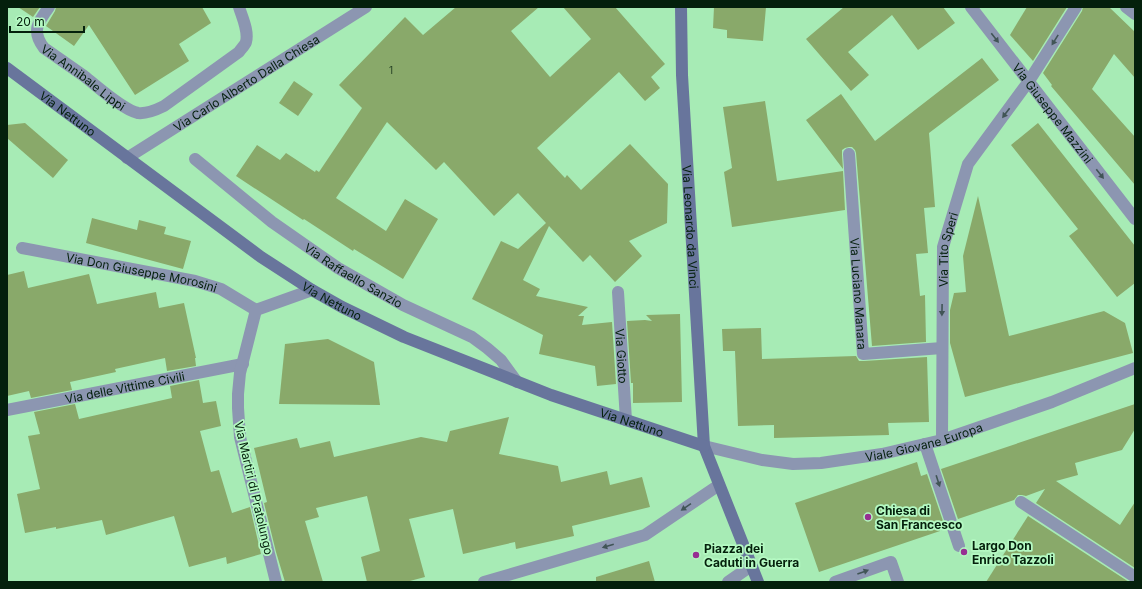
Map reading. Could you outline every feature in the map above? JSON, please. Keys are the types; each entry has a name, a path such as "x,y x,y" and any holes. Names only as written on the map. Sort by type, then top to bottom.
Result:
{"street":[{"name":"Via Annibale Lippi","path":"49,7 37,24 36,30 40,42 44,48 125,108 136,113 143,113 164,106 239,52 246,42 246,28 239,7"},
{"name":"Via Carlo Alberto Dalla Chiesa","path":"127,158 366,7"},
{"name":"Via Leonardo da Vinci","path":"681,7 682,75 704,446"},
{"name":"Via Giuseppe Mazzini","path":"971,7 1135,219"},
{"name":"Via Tito Speri","path":"942,440 943,247 968,164 1029,81 1076,7"},
{"path":"1126,7 1135,14"},
{"name":"Via Nettuno","path":"7,68 261,257 312,290 358,316 404,338 551,395 704,446"},
{"name":"Via Luciano Manara","path":"849,154 863,354 942,348"},
{"name":"Via Raffaello Sanzio","path":"195,159 272,222 338,268 403,304 472,338 487,348 501,360 517,382"},
{"name":"Via Don Giuseppe Morosini","path":"22,248 195,281 221,289 256,310"},
{"path":"256,310 312,290"},
{"name":"Via Giotto","path":"618,292 626,420"},
{"name":"Via Martiri di Pratolungo","path":"256,310 240,373 238,415 240,437 276,582"},
{"name":"Via delle Vittime Civili","path":"7,410 243,364"},
{"name":"Viale Giovane Europa","path":"704,446 762,460 782,463 820,463 867,457 942,440 1052,402 1135,368"},
{"path":"925,444 959,546"},
{"path":"704,446 758,582"},
{"path":"484,582 645,534 719,486"},
{"path":"1021,502 1135,577"},
{"path":"835,582 891,562 898,582"},
{"path":"728,582 751,566"}],"building":[{"path":"18,7 40,7 33,17"},
{"path":"56,7 202,7 211,23 179,44 189,61 135,95 89,25 74,46 46,26"},
{"path":"456,7 539,7 511,31 550,77 591,39 563,7 615,7 665,64 651,77 660,88 645,101 619,72 537,148 565,178 567,175 581,190 630,144 668,184 667,223 629,241 642,256 615,282 590,255 583,262 549,226 523,280 540,289 536,296 588,307 578,316 584,316 582,325 612,322 616,384 597,386 595,366 539,354 543,335 472,299 501,241 518,249 546,223 518,193 494,216 444,162 436,170 387,122 336,198 386,231 405,199 438,219 403,279 354,249 353,251 236,176 257,145 280,160 286,153 315,172 316,170 319,172 362,108 339,85 405,17 423,35"},
{"path":"714,7 766,7 763,41 727,38 727,30 713,28"},
{"path":"844,7 943,7 955,23 918,50 892,15 848,52 869,75 851,91 806,39"},
{"path":"1027,7 1067,7 1033,61 1010,35"},
{"path":"1083,7 1109,7 1135,32 1135,78 1114,54 1092,89 1135,137 1135,185 1051,86 1052,85 1043,73 1082,11"},
{"path":"982,58 999,80 929,133 935,207 924,208 928,253 916,254 920,296 925,295 926,342 872,346 856,153 852,147 842,150 843,169 806,120 841,94 875,141"},
{"path":"294,81 313,94 298,116 279,103"},
{"path":"765,101 777,181 843,171 845,210 732,227 724,172 732,168 723,107"},
{"path":"25,123 68,160 53,178 7,138 7,125"},
{"path":"1038,123 1135,246 1135,283 1117,297 1069,236 1078,229 1011,145"},
{"path":"978,196 1009,336 1104,311 1125,323 1133,353 965,397 950,343 950,310 954,293 966,292 963,256"},
{"path":"92,218 137,230 139,220 166,227 164,234 191,241 183,269 86,243"},
{"path":"24,271 28,288 89,274 97,304 156,292 159,308 184,303 196,358 196,366 167,371 165,358 115,369 116,372 70,382 72,390 31,398 29,391 7,396 7,275"},
{"path":"680,314 682,402 633,403 633,383 631,383 627,321 652,321 646,315"},
{"path":"761,328 762,359 856,356 859,361 864,361 927,357 929,422 888,423 889,435 774,438 774,425 738,426 735,351 723,351 722,329"},
{"path":"328,339 374,362 380,405 279,404 285,344"},
{"path":"199,380 203,403 216,401 221,426 200,431 211,472 219,470 232,513 250,507 261,554 227,564 226,557 189,567 174,516 106,535 102,520 56,529 56,527 25,533 17,494 40,489 28,436 40,434 34,412 75,404 79,419 172,398 170,386"},
{"path":"1135,404 1135,429 1122,450 1075,463 1078,475 1056,481 1120,525 1135,502 1135,568 1036,503 1045,489 1026,496 1018,495 1014,500 958,519 941,469"},
{"path":"509,417 499,454 558,466 561,482 607,471 610,485 642,477 650,507 572,526 574,536 516,549 515,542 463,554 453,509 409,519 425,577 406,582 367,582 361,557 380,551 367,496 316,508 319,517 305,521 323,582 285,582 264,503 267,502 254,448 297,438 300,448 330,441 334,457 421,437 447,442 450,431"},
{"name":"Chiesa di San Francesco","path":"917,462 921,476 927,474 944,524 938,526 940,531 819,572 795,503"},
{"path":"1028,516 1129,582 986,582"},
{"path":"649,561 655,582 596,582 596,577"}],"place":[{"name":"Chiesa di San Francesco","path":"868,517"},
{"name":"Largo Don Enrico Tazzoli","path":"964,552"},
{"name":"Piazza dei Caduti in Guerra","path":"696,555"}]}
